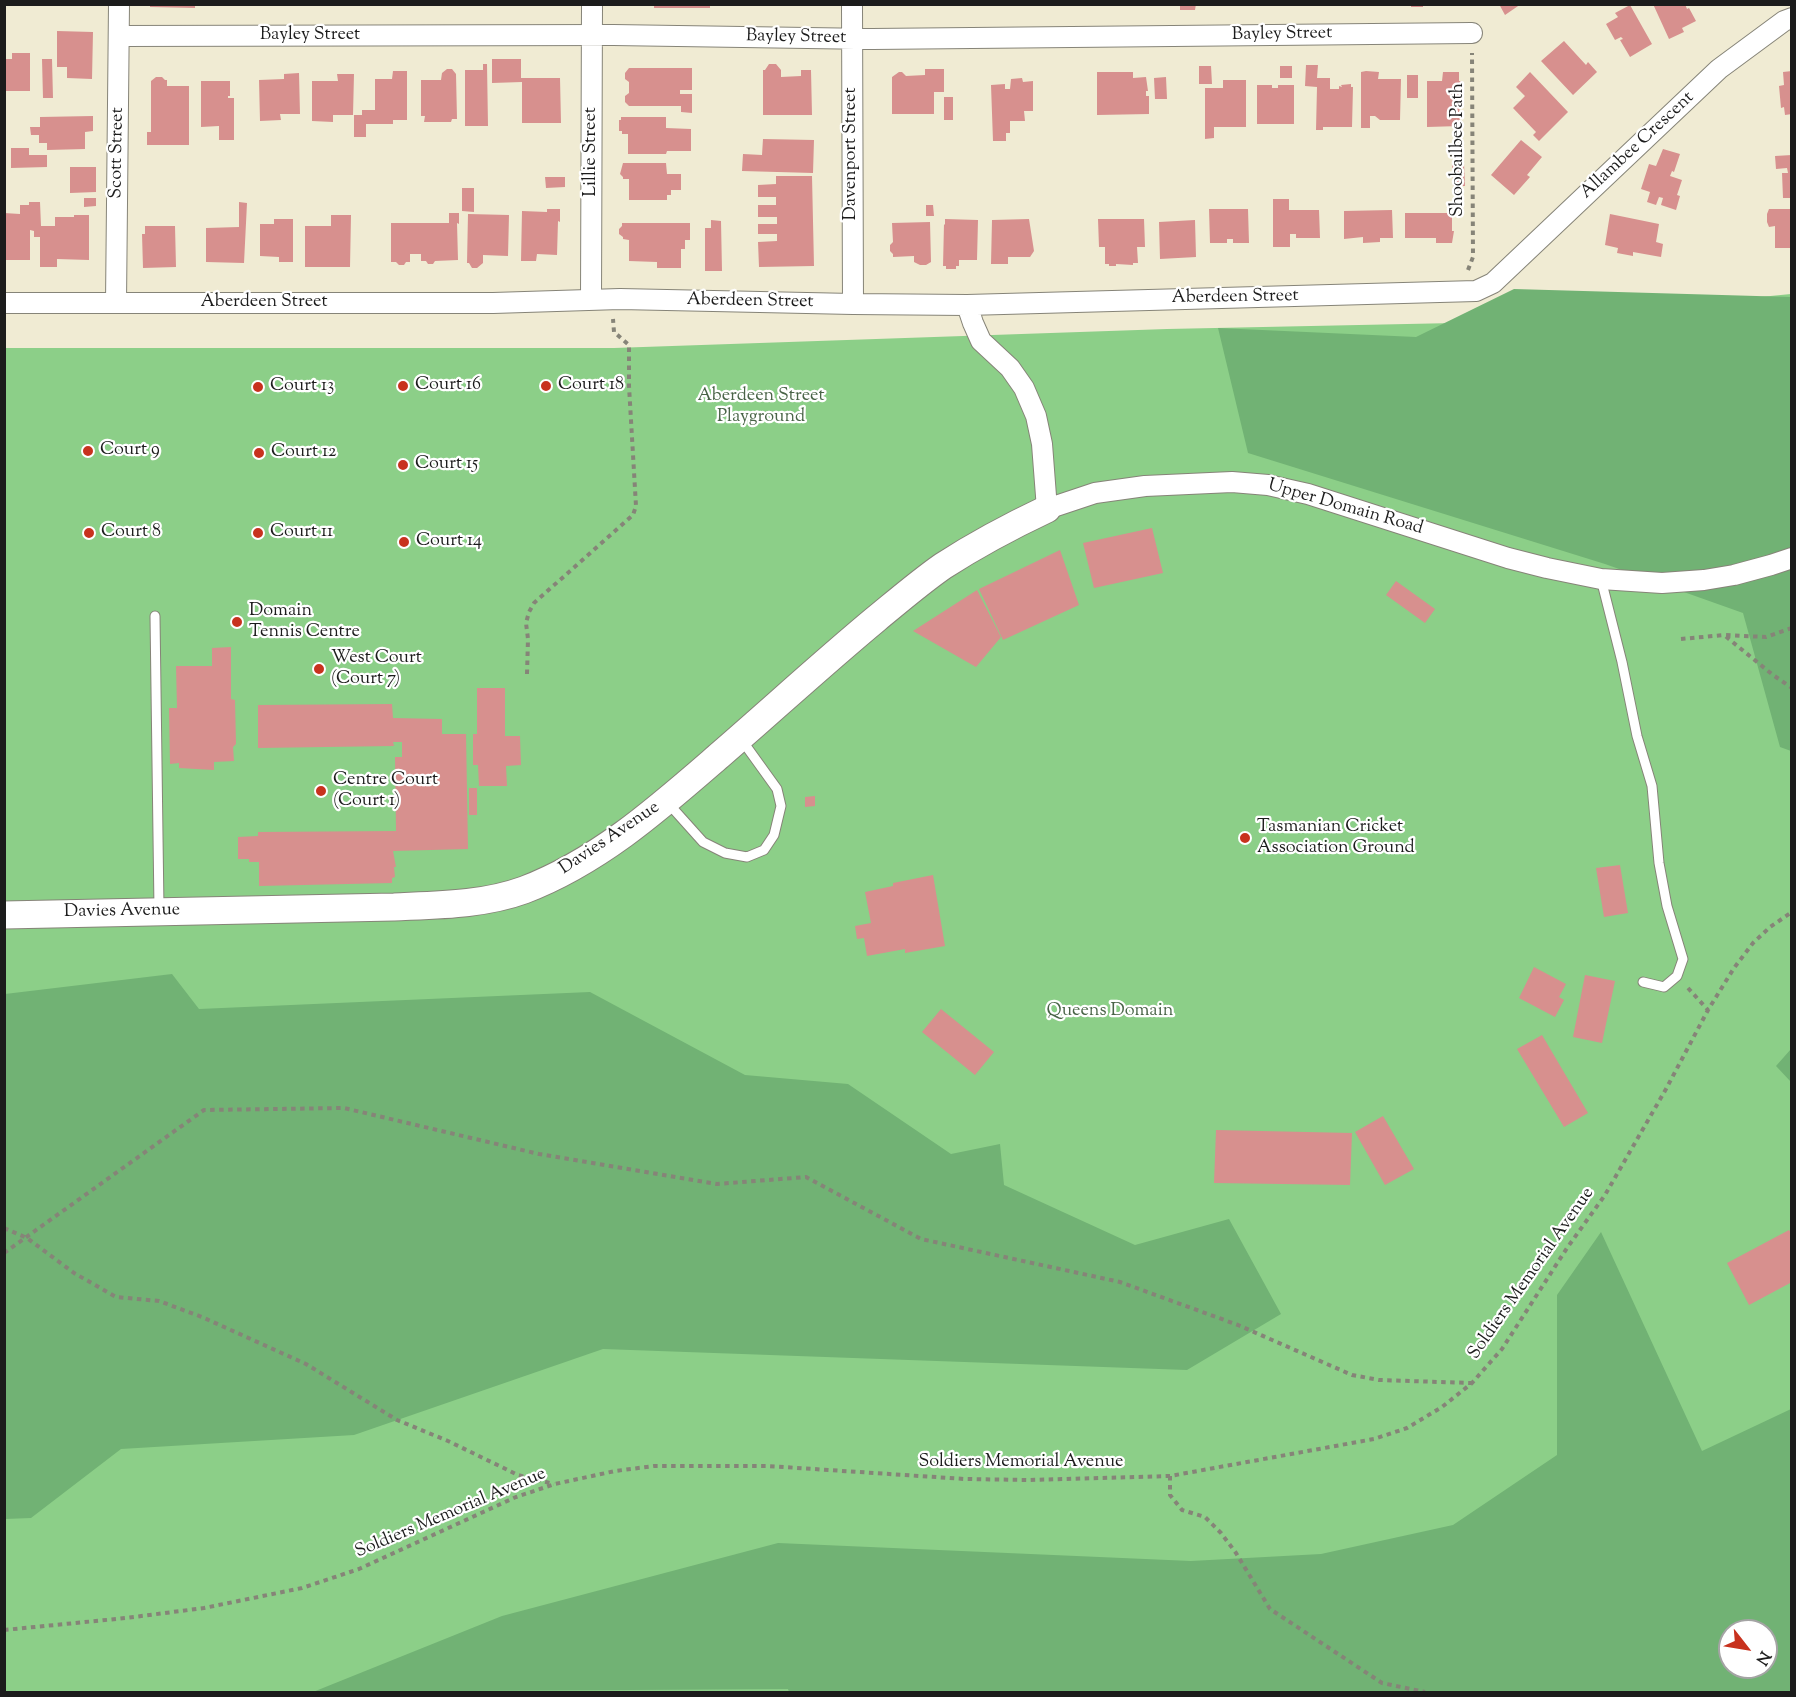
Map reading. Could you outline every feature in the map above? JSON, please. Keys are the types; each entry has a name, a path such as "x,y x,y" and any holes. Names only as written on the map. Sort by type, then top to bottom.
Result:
{"street":[{"name":"Scott Street","path":"116,302 119,4"},
{"name":"Lillie Street","path":"591,299 592,4"},
{"name":"Davenport Street","path":"852,4 853,304"},
{"name":"Allambee Crescent","path":"1493,283 1719,69 1791,18"},
{"name":"Bayley Street","path":"119,36 592,35 852,39 1473,33"},
{"name":"Aberdeen Street","path":"4,303 493,303 591,299 967,304 1460,292 1476,291 1493,283"},
{"path":"967,304 981,341 1010,368 1024,388 1036,416 1042,444 1047,509"},
{"name":"Upper Domain Road","path":"1047,509 1095,494 1145,486 1232,482 1268,485 1308,494 1508,558 1601,579 1662,583 1704,580 1734,575 1791,558"},
{"name":"Davies Avenue","path":"4,915 394,907 450,904 488,899 521,891 551,879 624,834 666,801 829,658 941,567 992,536 1047,509"}],"lane":[{"path":"1601,579 1622,662 1637,736 1652,786 1661,874 1667,906 1683,959 1677,976 1664,987 1643,982"},
{"path":"155,616 159,911"},
{"path":"666,801 703,842 725,853 747,856 764,850 774,835 781,806 777,789 740,737"}],"path":[{"name":"Shoobailbee Path","path":"1460,292 1473,257 1473,33"},
{"path":"527,674 526,623 528,612 534,603 633,514 636,506 629,345 614,332 613,318"},
{"path":"1681,639 1724,635 1766,637 1791,628"},
{"path":"1724,635 1791,688"},
{"name":"Soldiers Memorial Avenue","path":"4,1630 204,1608 302,1588 359,1569 516,1497 555,1484 615,1471 654,1466 768,1466 965,1479 1040,1480 1170,1476 1374,1439 1407,1428 1442,1407 1472,1383 1502,1349 1567,1248 1605,1195 1708,1010 1734,968 1753,943 1791,912"},
{"path":"1677,976 1708,1010"},
{"path":"4,1253 204,1110 344,1108 539,1154 717,1184 806,1177 921,1239 1120,1282 1238,1325 1352,1375 1379,1380 1472,1383"},
{"path":"4,1228 27,1238 75,1273 116,1297 159,1301 202,1317 306,1364 397,1420 518,1475 555,1484"},
{"path":"1170,1476 1170,1495 1182,1510 1205,1517 1221,1533 1270,1609 1382,1683 1425,1692"}],"green space":[{"path":"1514,289 1791,297 1791,751 1780,747 1743,613 1605,564 1248,453 1218,328 1416,337"},
{"name":"Queens Domain","path":"1791,294 1791,1692 5,1692 4,348 614,348 1167,329 1503,322"},
{"path":"172,974 199,1009 590,992 745,1075 848,1084 951,1154 1000,1144 1004,1185 1135,1245 1229,1219 1281,1314 1187,1370 603,1349 354,1435 121,1449 31,1518 5,1519 5,994"},
{"path":"1791,1049 1791,1082 1776,1066"},
{"path":"1601,1232 1702,1451 1791,1409 1791,1692 789,1692 788,1689 313,1692 502,1616 778,1543 1191,1561 1321,1554 1453,1525 1557,1455 1557,1295"}],"building":[{"path":"150,4 195,4 195,8 150,7"},
{"path":"654,4 710,4 710,8 654,8"},
{"path":"1180,4 1196,4 1195,10 1180,10"},
{"path":"1499,4 1521,4 1505,15"},
{"path":"1653,4 1685,4 1696,21 1682,28 1684,32 1669,39"},
{"path":"1411,5 1423,5 1423,7 1411,7"},
{"path":"1630,5 1652,44 1630,57 1620,40 1623,39 1621,37 1615,40 1606,24 1618,17 1615,13"},
{"path":"57,31 93,32 92,79 67,78 67,67 57,67"},
{"path":"1564,41 1586,65 1588,62 1597,72 1573,95 1541,61"},
{"path":"12,53 30,53 30,91 4,91 4,59 12,59"},
{"path":"42,59 52,59 53,98 43,98"},
{"path":"492,59 521,59 521,78 560,78 561,123 522,123 522,82 492,83"},
{"path":"483,64 487,64 488,126 465,126 465,70 483,70"},
{"path":"769,64 776,64 781,70 781,77 801,76 801,70 811,70 812,115 763,115 763,70"},
{"path":"1306,65 1318,65 1317,78 1330,78 1330,89 1339,89 1341,85 1351,84 1353,87 1352,127 1323,127 1323,130 1316,130 1317,87 1305,86"},
{"path":"1199,66 1211,66 1212,84 1199,84"},
{"path":"1280,66 1292,66 1292,78 1280,78"},
{"path":"629,68 692,68 692,90 680,90 680,94 692,94 692,113 681,112 681,106 629,106 625,102 625,96 629,93 629,82 625,79 625,73"},
{"path":"447,69 452,69 456,74 457,119 452,119 451,122 424,122 425,116 421,116 421,80 441,80 442,73"},
{"path":"925,69 944,69 944,92 934,92 934,114 892,114 892,77 899,72 906,76 925,75"},
{"path":"393,71 407,71 407,120 393,120 393,124 366,124 366,137 354,137 354,115 362,115 362,110 375,110 375,79 392,79"},
{"path":"1792,71 1792,114 1785,115 1784,107 1781,108 1779,86 1784,85 1783,72"},
{"path":"1097,72 1133,72 1133,78 1146,77 1149,114 1097,115"},
{"path":"1361,72 1379,72 1378,79 1401,79 1400,120 1380,120 1375,116 1370,116 1370,128 1361,128"},
{"path":"1443,72 1459,72 1459,81 1462,81 1462,92 1459,92 1460,126 1427,127 1427,81 1442,81"},
{"path":"1530,72 1568,112 1539,141 1533,135 1536,132 1513,108 1525,96 1516,87"},
{"path":"299,73 300,114 280,114 281,120 260,121 259,80 284,79 284,74"},
{"path":"337,74 354,74 353,115 333,115 333,122 312,121 312,81 338,81"},
{"path":"1407,75 1418,75 1418,98 1407,98"},
{"path":"156,77 167,80 167,86 189,86 189,145 147,145 147,132 151,132 151,81"},
{"path":"1166,77 1167,99 1155,99 1154,78"},
{"path":"1022,78 1023,82 1033,81 1033,111 1024,111 1025,121 1010,121 1010,133 1006,133 1006,141 993,141 991,85 1005,84 1005,89 1010,89 1011,79"},
{"path":"1223,80 1246,80 1246,127 1214,127 1214,138 1205,139 1205,88 1223,88"},
{"path":"201,81 230,81 228,98 234,98 234,140 219,140 219,126 201,127"},
{"path":"1257,85 1272,85 1272,88 1278,88 1278,85 1294,85 1294,124 1257,124"},
{"path":"944,97 953,97 953,120 944,120"},
{"path":"93,116 93,131 85,132 85,149 47,150 47,143 39,143 39,135 31,135 30,127 40,127 40,117"},
{"path":"621,117 666,117 666,128 691,129 691,151 667,151 666,154 628,154 628,134 622,134 622,131 619,131"},
{"path":"763,139 814,140 813,173 742,171 743,154 762,155"},
{"path":"1521,140 1542,157 1527,175 1530,177 1514,195 1491,175"},
{"path":"11,148 29,148 29,155 47,155 47,167 11,168"},
{"path":"1663,149 1680,154 1674,172 1672,171 1670,176 1682,180 1677,195 1680,196 1676,210 1661,205 1663,198 1659,197 1656,205 1647,202 1650,192 1641,189 1649,164 1656,166"},
{"path":"1792,155 1792,198 1783,198 1782,173 1788,173 1787,168 1776,169 1775,156"},
{"path":"623,163 666,163 667,174 681,174 681,190 671,190 671,195 667,195 667,200 629,200 629,179 623,179 620,174"},
{"path":"1452,163 1464,163 1465,186 1453,186"},
{"path":"70,167 96,167 96,192 70,193"},
{"path":"776,176 812,176 814,266 759,267 758,242 777,241 777,234 758,234 758,224 777,224 777,217 758,217 758,205 776,205 776,197 758,197 758,185 776,184"},
{"path":"545,177 565,177 565,187 546,188"},
{"path":"462,188 474,188 474,212 462,211"},
{"path":"84,198 96,198 96,206 84,207"},
{"path":"1273,199 1289,199 1289,210 1319,210 1320,238 1296,238 1296,234 1290,234 1290,247 1273,247"},
{"path":"29,202 40,202 41,226 55,226 55,217 89,215 89,260 57,259 57,267 40,267 40,237 34,237 34,231 30,230 30,260 4,260 4,213 20,214 20,205 29,205"},
{"path":"239,202 247,203 244,263 206,262 206,228 239,227"},
{"path":"926,205 933,205 934,216 926,216"},
{"path":"547,209 560,209 557,255 537,254 536,261 521,261 522,211 547,212"},
{"path":"1209,209 1248,209 1249,243 1233,243 1233,239 1227,239 1227,243 1210,243"},
{"path":"1769,209 1792,209 1792,248 1775,248 1775,226 1769,227 1767,222"},
{"path":"1392,210 1393,238 1380,238 1380,242 1363,243 1363,237 1344,239 1344,211"},
{"path":"449,213 459,213 458,260 435,261 433,264 428,264 426,261 421,261 421,254 410,254 410,262 404,265 391,262 391,223 449,223"},
{"path":"1405,213 1452,213 1452,231 1454,231 1452,243 1436,243 1436,238 1405,238"},
{"path":"468,214 509,215 508,256 483,255 483,263 477,268 472,268 467,263"},
{"path":"1610,214 1659,224 1656,242 1663,244 1661,257 1633,252 1633,256 1617,253 1618,248 1605,245"},
{"path":"331,215 351,215 350,267 305,267 305,226 331,226"},
{"path":"274,219 293,219 293,262 279,262 279,257 260,256 260,224 274,224"},
{"path":"945,219 978,220 977,260 959,260 959,266 956,266 956,269 946,269 946,266 943,266"},
{"path":"1029,219 1034,251 1030,257 1008,257 1008,264 991,264 992,220"},
{"path":"1098,219 1144,219 1145,247 1137,247 1138,263 1116,264 1116,266 1105,264 1105,247 1099,247"},
{"path":"711,220 721,221 722,271 705,271 705,228 711,228"},
{"path":"1195,220 1196,257 1160,259 1159,222"},
{"path":"930,222 931,262 920,265 914,262 914,256 893,257 890,251 890,245 893,242 892,223"},
{"path":"622,223 690,223 690,240 685,240 685,249 681,249 681,268 657,268 657,262 629,261 629,240 623,239 619,234"},
{"path":"145,226 175,226 176,267 143,268 142,234 145,234"},
{"path":"1152,528 1163,573 1094,588 1083,543"},
{"path":"1060,550 1079,605 1003,640 979,589"},
{"path":"1396,581 1435,609 1425,623 1386,595"},
{"path":"977,590 1001,637 976,667 913,631"},
{"path":"231,647 231,699 235,700 234,761 214,762 214,770 179,768 179,763 170,764 169,708 177,708 176,666 212,666 212,648"},
{"path":"477,688 505,688 505,736 520,736 521,765 506,766 507,786 479,786 478,765 473,765 473,734 477,734"},
{"path":"392,704 393,718 442,719 442,734 466,734 468,849 393,851 396,867 394,867 395,877 392,878 392,883 259,886 259,862 238,859 238,837 258,836 258,832 396,831 395,757 402,757 402,742 393,742 394,746 258,748 258,705"},
{"path":"469,788 477,788 477,815 469,815"},
{"path":"815,796 815,806 805,807 805,797"},
{"path":"1620,865 1628,913 1604,917 1596,868"},
{"path":"933,875 945,946 905,953 905,949 867,956 864,938 857,939 855,926 871,923 865,892 893,886 893,883"},
{"path":"1534,967 1566,984 1559,997 1564,1000 1555,1017 1519,998"},
{"path":"1585,975 1615,981 1602,1043 1573,1037"},
{"path":"941,1009 994,1052 975,1075 922,1032"},
{"path":"1542,1035 1588,1113 1564,1127 1517,1049"},
{"path":"1383,1116 1414,1169 1385,1185 1355,1132"},
{"path":"1216,1130 1352,1133 1350,1185 1214,1183"},
{"path":"1789,1230 1792,1235 1792,1282 1749,1305 1727,1263"}],"place":[{"name":"Court 16","path":"403,386"},
{"name":"Court 18","path":"546,386"},
{"name":"Court 13","path":"258,387"},
{"name":"Court 9","path":"88,451"},
{"name":"Court 12","path":"259,453"},
{"name":"Court 15","path":"403,465"},
{"name":"Court 8","path":"89,533"},
{"name":"Court 11","path":"258,533"},
{"name":"Court 14","path":"404,542"},
{"name":"Domain Tennis Centre","path":"237,622"},
{"name":"West Court (Court 7)","path":"319,669"},
{"name":"Centre Court (Court 1)","path":"321,791"},
{"name":"Tasmanian Cricket Association Ground","path":"1245,838"}],"park label":[{"name":"Aberdeen Street Playground","path":"761,407"}]}
